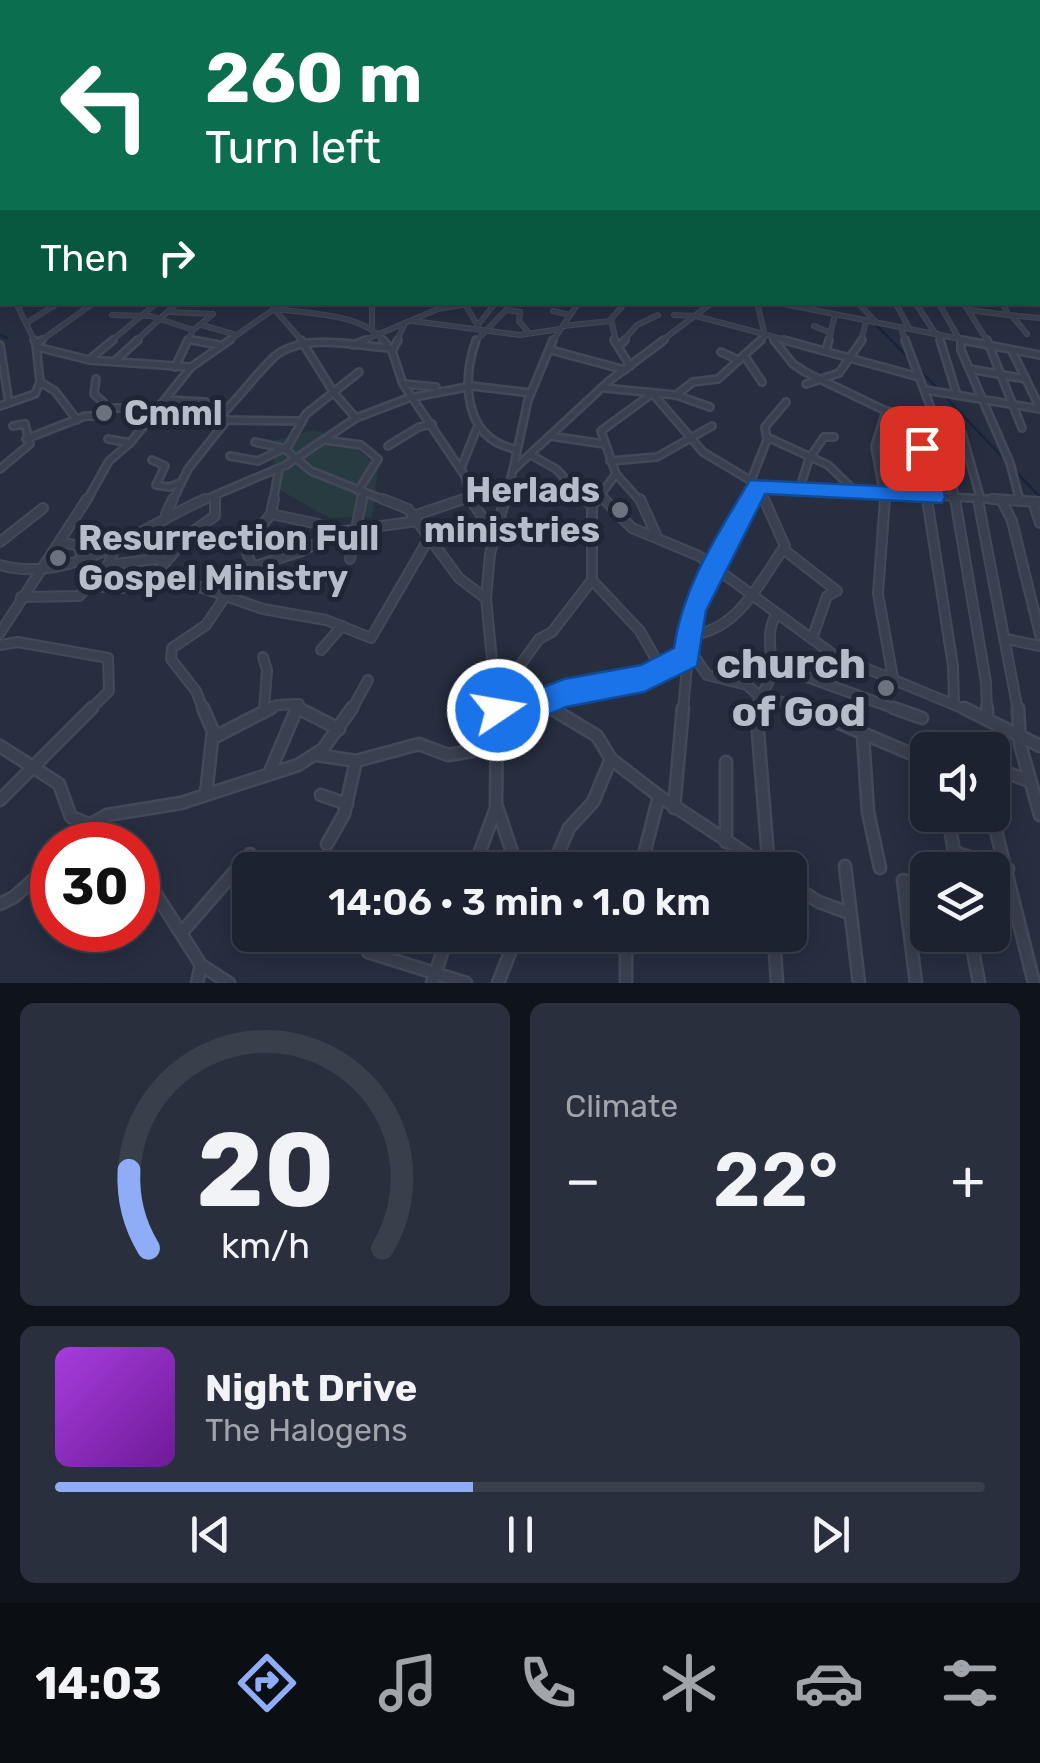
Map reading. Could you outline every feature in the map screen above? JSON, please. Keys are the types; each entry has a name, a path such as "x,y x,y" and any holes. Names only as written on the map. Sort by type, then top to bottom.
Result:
{"street":[{"path":"0,406 34,396 40,382 37,346 18,308 22,305"},
{"path":"28,322 55,305"},
{"path":"37,346 91,305"},
{"path":"89,360 155,305"},
{"path":"116,360 175,305"},
{"path":"0,633 39,569 61,542 106,465 130,443 191,368 280,305"},
{"path":"372,305 372,327"},
{"path":"352,346 442,306 469,305"},
{"path":"494,305 475,342 472,386 466,398 477,428 498,446 515,448"},
{"path":"512,852 498,808 497,683 486,598 494,534 531,393 560,328 578,305"},
{"path":"624,305 611,321 612,336 628,368"},
{"path":"512,470 602,388 707,305"},
{"path":"758,305 768,335 793,364 886,411 937,422"},
{"path":"826,350 837,315 836,305"},
{"path":"860,305 877,323"},
{"path":"897,305 910,329"},
{"path":"917,305 937,334 957,395"},
{"path":"940,305 961,339 969,369 1010,464 1020,501"},
{"path":"965,305 1022,428"},
{"path":"1003,305 1027,334"},
{"path":"264,315 265,306"},
{"path":"466,306 480,327"},
{"path":"808,306 1037,354 1040,365"},
{"path":"320,315 323,307"},
{"path":"275,309 372,327 391,350 402,384 461,468 470,500 494,534"},
{"path":"275,309 293,328 324,381 356,418"},
{"path":"480,327 508,309 522,309 519,321 529,332"},
{"path":"968,310 1040,318"},
{"path":"554,311 570,315"},
{"path":"169,312 212,314 194,330 175,366"},
{"path":"112,315 143,315 194,330"},
{"path":"619,346 637,325 658,315"},
{"path":"674,315 696,316 920,377"},
{"path":"414,321 518,334 611,321"},
{"path":"806,384 826,383 862,342 866,321"},
{"path":"201,324 235,334"},
{"path":"391,350 404,326"},
{"path":"814,326 831,332"},
{"path":"901,328 909,358 937,422 955,499 986,682 987,721"},
{"path":"676,395 694,382 718,379 768,335"},
{"path":"189,339 220,345"},
{"path":"0,345 9,403"},
{"path":"37,346 89,360 191,368"},
{"path":"164,516 180,482 224,418 278,353 304,347 391,350"},
{"path":"551,350 628,368"},
{"path":"1012,350 1040,410"},
{"path":"721,352 741,358 762,382"},
{"path":"969,369 1026,378"},
{"path":"230,456 258,461 284,448 298,421 333,388 359,372"},
{"path":"26,439 97,416 102,400 93,391 96,379"},
{"path":"40,382 56,392 77,420"},
{"path":"402,384 531,393"},
{"path":"0,565 16,570 39,569 82,560 115,547 164,516 279,468 356,418 439,387"},
{"path":"602,388 676,395 710,407"},
{"path":"924,390 1040,410"},
{"path":"652,395 669,407 687,437 706,454 752,478 785,544 727,624 700,637 688,635"},
{"path":"652,395 602,430 616,474 637,493 657,538"},
{"path":"167,400 205,402 224,418 298,421"},
{"path":"752,478 767,437 765,427 786,402"},
{"path":"101,408 159,408"},
{"path":"886,411 876,446 886,494 878,594 893,678"},
{"path":"920,419 953,666 954,704"},
{"path":"0,469 30,442 26,439 25,424 13,426"},
{"path":"388,446 432,424"},
{"path":"610,461 654,460 677,450 687,437 712,426"},
{"path":"461,468 477,428"},
{"path":"550,436 604,444"},
{"path":"767,437 828,465 856,492"},
{"path":"800,487 822,438 834,437"},
{"path":"108,439 130,443"},
{"path":"967,439 1006,638 1020,736 1040,815"},
{"path":"324,440 361,445 378,459 361,492 350,559"},
{"path":"255,442 284,448 311,471 404,507 459,578 486,598"},
{"path":"530,455 548,460 558,475 592,506"},
{"path":"152,460 166,466 156,485 170,487 180,482"},
{"path":"252,566 246,545 271,514 279,468"},
{"path":"497,683 521,664 541,637 552,632 592,580 592,506 616,474"},
{"path":"206,794 213,738 202,701 170,653 185,636 206,625 243,570 302,551 338,532 415,518 506,485"},
{"path":"758,487 1036,502 1040,523"},
{"path":"674,808 692,611 712,567 758,487"},
{"path":"601,496 614,514 632,528 699,556 840,658 954,704 1040,746"},
{"path":"148,582 192,532 215,516 215,497"},
{"path":"1001,500 1012,521 1040,635"},
{"path":"0,542 43,508"},
{"path":"271,514 318,524"},
{"path":"87,586 122,588 148,582 228,594 263,609 342,626 368,638 375,635 429,538"},
{"path":"61,542 79,546 82,560"},
{"path":"21,598 79,596 108,565 115,547"},
{"path":"784,548 837,591 827,596 812,638"},
{"path":"108,565 170,556"},
{"path":"592,580 640,630 662,670"},
{"path":"768,852 758,695 769,681 769,626 776,615"},
{"path":"322,650 342,626"},
{"path":"1006,638 1040,646"},
{"path":"0,645 18,642 109,659 109,691 0,800"},
{"path":"498,710 644,678 687,655 694,656 707,674 747,685 758,695 811,710 910,754"},
{"path":"264,657 264,710"},
{"path":"771,664 922,718"},
{"path":"97,822 107,815 206,794 316,755 339,729 368,680"},
{"path":"542,703 597,736 612,759 674,808 741,852"},
{"path":"213,738 264,710 299,704 268,775"},
{"path":"298,708 339,729"},
{"path":"863,736 868,812 880,868"},
{"path":"316,755 356,761 419,744 453,756 472,750 478,740 497,738"},
{"path":"0,746 59,784 71,818 81,822"},
{"path":"559,852 569,828 593,802 612,759"},
{"path":"327,844 347,804 356,761"},
{"path":"726,762 726,842"},
{"path":"1010,774 1030,781"},
{"path":"321,795 347,804"},
{"path":"645,852 659,796"},
{"path":"480,852 498,808"},
{"path":"950,832 953,852"},
{"path":"844,866 859,983"},
{"path":"184,931 232,875"},
{"path":"1010,877 1034,983"},
{"path":"910,882 903,880 910,935"},
{"path":"0,904 30,883"},
{"path":"807,895 850,913"},
{"path":"160,898 184,931 200,965 229,983"},
{"path":"368,952 434,978 466,983"},
{"path":"434,978 442,952"},
{"path":"498,983 511,952"},
{"path":"626,952 626,983"},
{"path":"775,952 776,983"},
{"path":"912,952 916,983"},
{"path":"973,952 979,983"},
{"path":"197,983 200,965"}],"shaded area":[{"path":"314,430 345,439 378,467 372,517 329,518 271,485 276,440"}],"waterway":[{"path":"876,325 909,358"},
{"path":"0,335 7,338"},
{"path":"918,368 1008,463"},
{"path":"1013,469 1040,497"}],"place":[{"name":"Cmml","path":"104,413"},
{"name":"Herlads ministries","path":"620,510"},
{"name":"Resurrection Full Gospel Ministry","path":"58,558"},
{"name":"church of God","path":"886,688"}],"route":[{"path":"498,710 532,707 564,693 644,678 687,656 692,611 758,486 934,497 922,448"}]}
